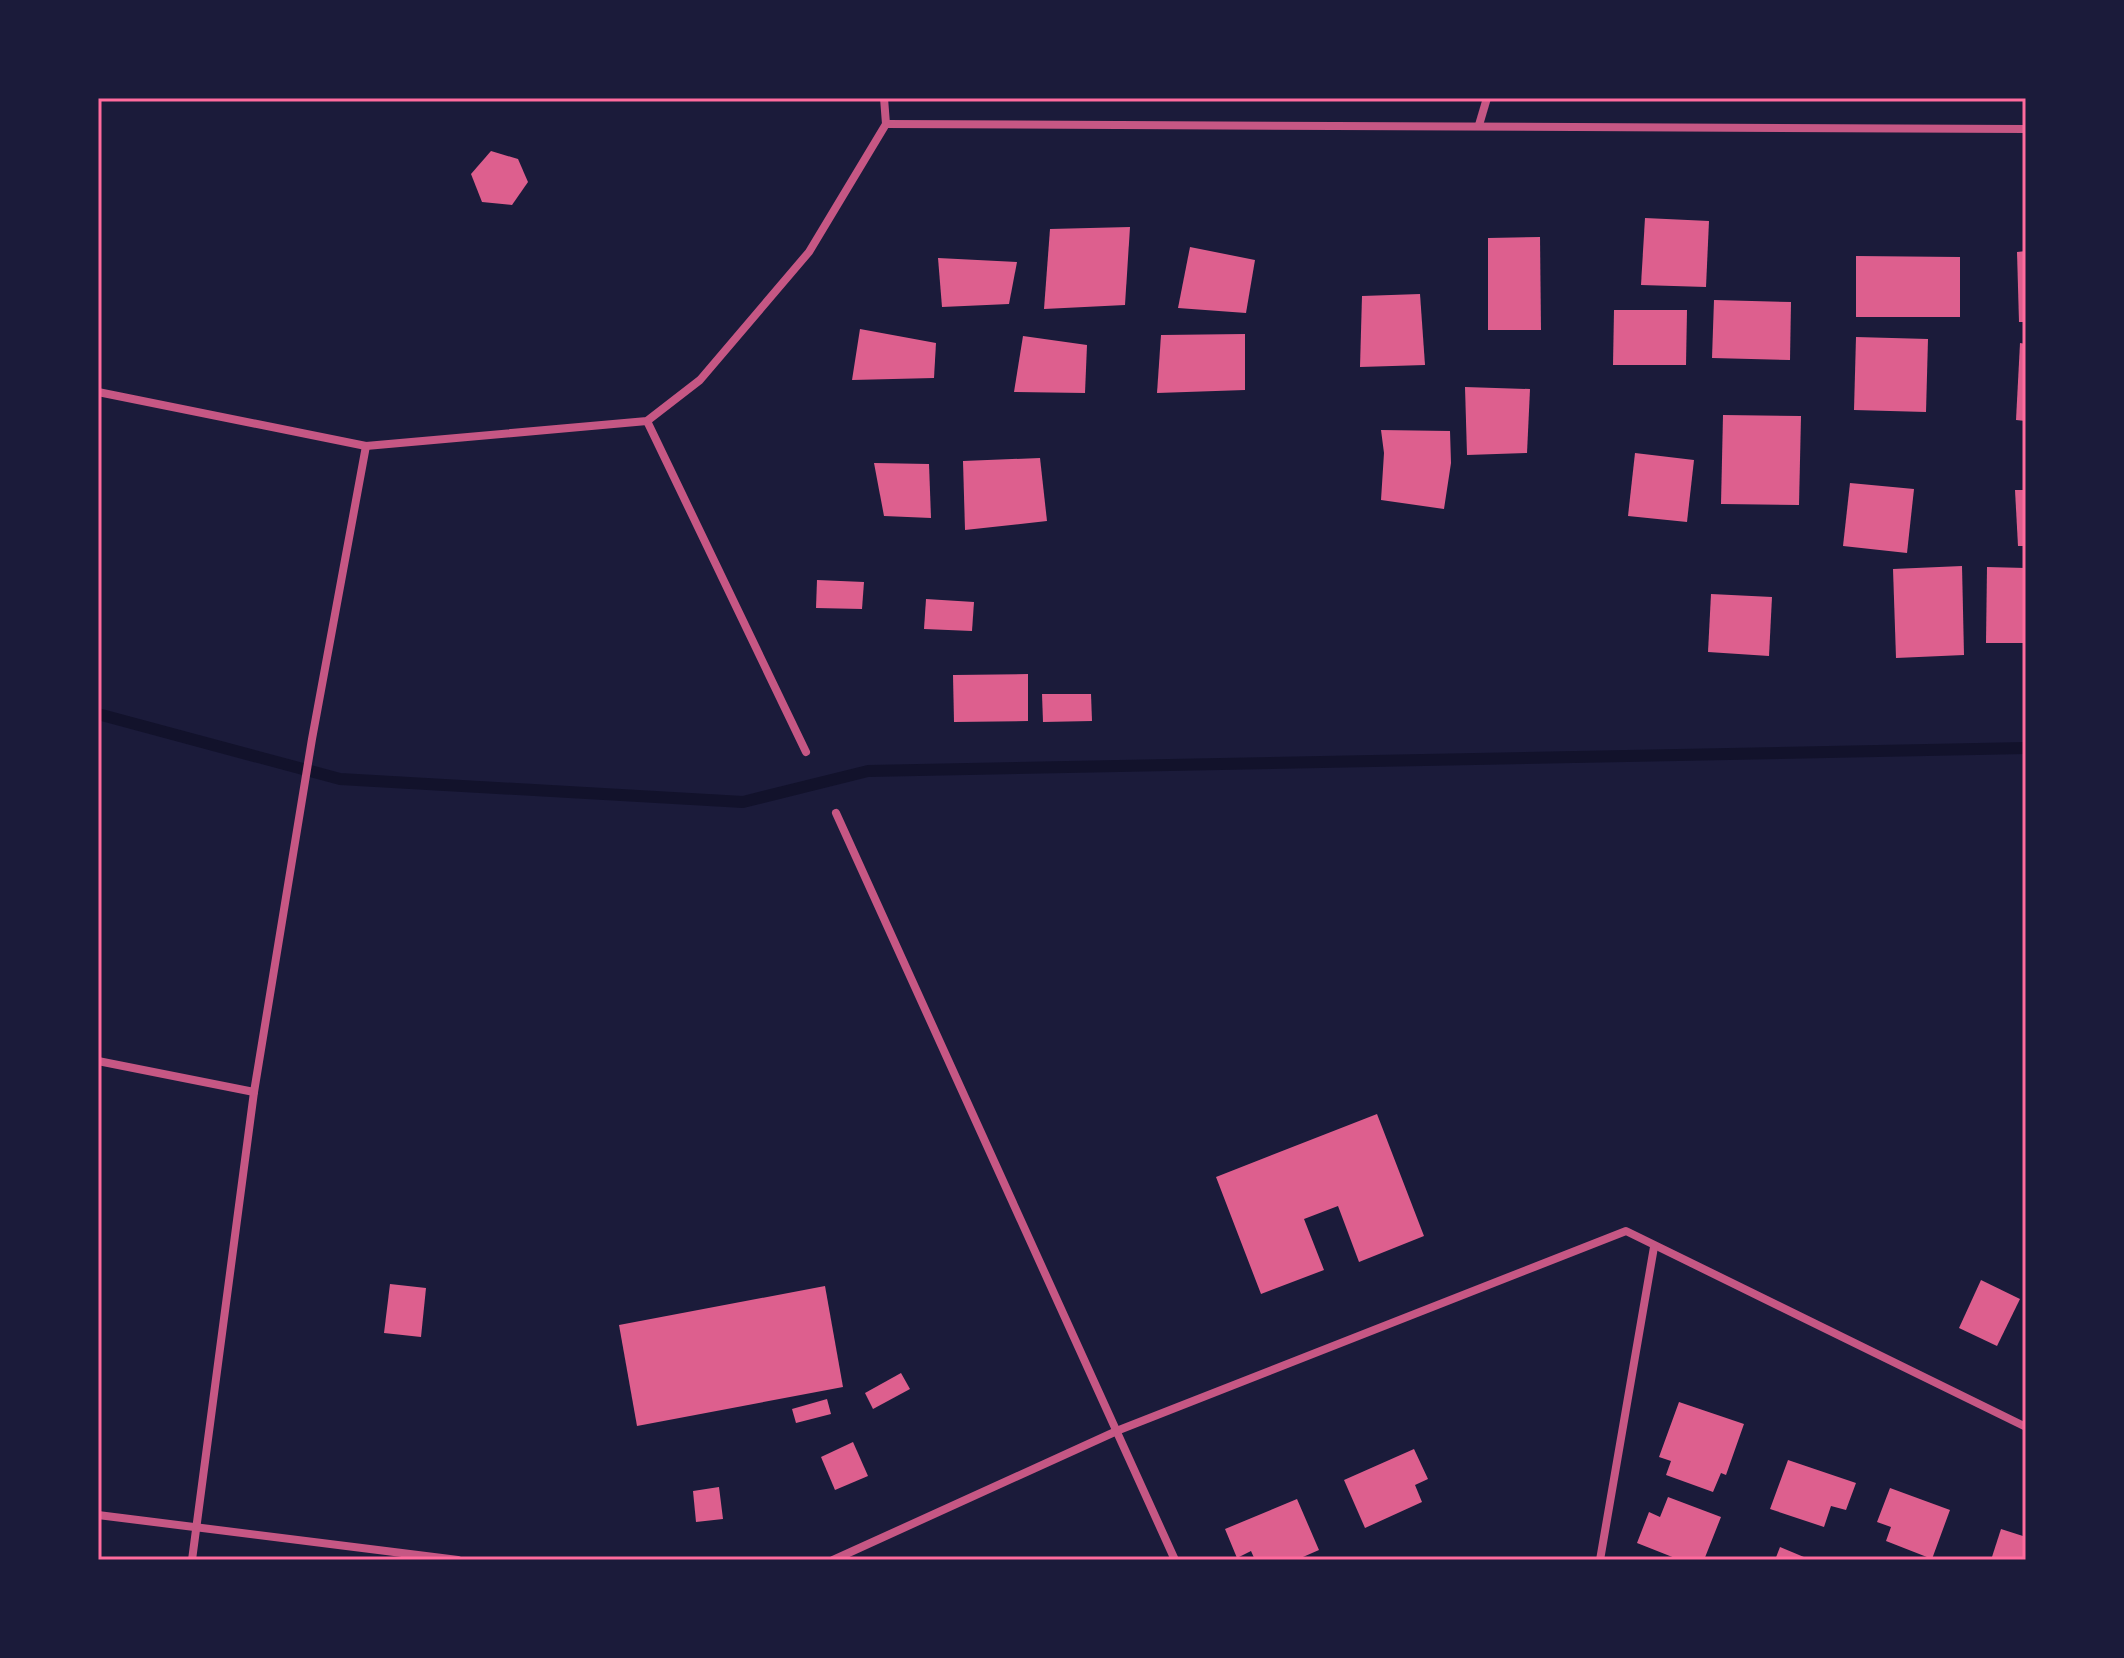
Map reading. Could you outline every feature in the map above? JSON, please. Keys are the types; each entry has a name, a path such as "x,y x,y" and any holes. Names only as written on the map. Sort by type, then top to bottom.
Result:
{"street":[{"path":"98,392 366,446 647,421 700,380 809,252 886,124 884,98"},
{"path":"1479,125 1487,98"},
{"path":"886,124 2026,129"},
{"path":"647,421 806,752"},
{"path":"192,1560 254,1092 312,739 366,446"},
{"path":"836,813 1119,1430 1175,1560"},
{"path":"98,1061 254,1092"},
{"path":"833,1560 1119,1430 1626,1231 2026,1427"},
{"path":"1600,1560 1654,1247"},
{"path":"98,1515 458,1560"}],"building":[{"path":"491,151 518,159 528,182 512,205 482,202 471,174"},
{"path":"1645,218 1709,221 1706,287 1641,285"},
{"path":"1130,227 1125,305 1044,309 1050,229"},
{"path":"1540,237 1541,330 1488,330 1488,238"},
{"path":"1190,247 1255,260 1246,313 1178,308"},
{"path":"2026,251 2026,322 2019,322 2017,252"},
{"path":"1856,256 1960,257 1960,317 1856,317"},
{"path":"938,258 1017,262 1009,304 942,307"},
{"path":"1420,294 1425,365 1360,367 1362,296"},
{"path":"1714,300 1791,302 1790,360 1712,358"},
{"path":"1614,310 1687,310 1686,365 1613,365"},
{"path":"860,329 936,343 934,378 852,380"},
{"path":"1245,334 1245,390 1157,393 1161,335"},
{"path":"1023,336 1087,345 1085,393 1014,392"},
{"path":"1856,337 1928,339 1926,412 1854,410"},
{"path":"2020,343 2026,344 2026,421 2016,420"},
{"path":"1465,387 1530,389 1527,453 1467,455"},
{"path":"1723,415 1801,416 1799,505 1721,504"},
{"path":"1381,430 1450,431 1451,463 1444,509 1381,500 1384,453"},
{"path":"1635,453 1694,460 1687,522 1628,516"},
{"path":"1040,458 1047,521 965,530 963,461"},
{"path":"874,463 929,464 931,518 884,516"},
{"path":"1850,483 1914,489 1907,553 1843,546"},
{"path":"2015,490 2026,490 2026,546 2018,546"},
{"path":"1962,566 1964,655 1896,658 1893,569"},
{"path":"1987,567 2026,568 2026,643 1986,643"},
{"path":"817,580 864,582 862,609 816,608"},
{"path":"1711,594 1772,597 1769,656 1708,652"},
{"path":"926,599 974,602 972,631 924,629"},
{"path":"1028,674 1028,721 954,722 953,675"},
{"path":"1042,694 1091,694 1092,721 1043,722"},
{"path":"1377,1114 1424,1236 1359,1262 1338,1206 1304,1219 1324,1270 1261,1294 1216,1177"},
{"path":"1981,1280 2020,1299 1997,1346 1959,1328"},
{"path":"390,1284 426,1288 421,1337 384,1333"},
{"path":"825,1286 843,1387 637,1426 619,1325"},
{"path":"901,1373 910,1389 873,1409 865,1393"},
{"path":"827,1399 831,1414 796,1423 792,1409"},
{"path":"1679,1402 1744,1424 1726,1475 1721,1473 1713,1492 1666,1475 1671,1461 1659,1457"},
{"path":"853,1442 868,1476 835,1490 821,1457"},
{"path":"1414,1449 1428,1479 1415,1485 1422,1502 1365,1528 1344,1480"},
{"path":"1788,1460 1856,1483 1846,1510 1831,1506 1824,1527 1770,1509"},
{"path":"719,1487 723,1519 696,1522 693,1491"},
{"path":"1890,1488 1950,1510 1932,1559 1886,1541 1891,1527 1877,1522"},
{"path":"1668,1497 1721,1517 1704,1560 1680,1560 1637,1543 1649,1512 1660,1517"},
{"path":"1297,1499 1319,1550 1296,1560 1255,1560 1251,1551 1237,1558 1225,1529"},
{"path":"2001,1529 2026,1537 2026,1560 1991,1560"},
{"path":"1780,1547 1811,1560 1775,1560"}],"waterway":[{"path":"98,714 340,779 743,802 868,771 2026,748"}]}
